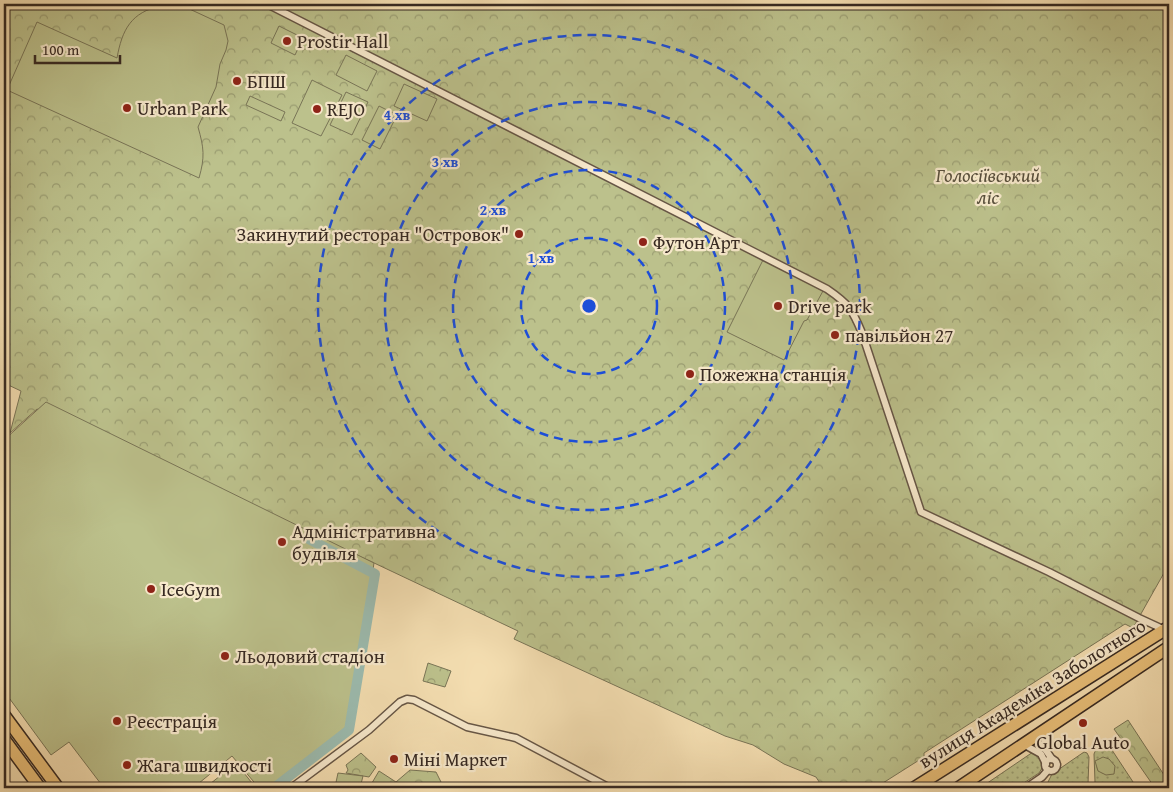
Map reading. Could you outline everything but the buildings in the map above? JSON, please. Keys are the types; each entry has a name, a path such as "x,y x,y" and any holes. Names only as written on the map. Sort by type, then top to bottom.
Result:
{"highway":[{"name":"вулиця Академіка Заболотного","path":"914,788 1167,628"},
{"name":"вулиця Академіка Заболотного","path":"958,788 1169,647"},
{"path":"4,715 58,788"},
{"path":"4,739 40,788"}],"street":[{"path":"267,4 778,264 846,302 854,313 862,333 921,512 1049,572 1139,618 1167,628"},
{"path":"291,788 366,733 400,702 407,699 414,700 466,726 516,738 610,788"},
{"path":"1023,744 1041,754 1047,767 1053,771 1057,766 1056,761 1052,759 1045,748 1045,729"},
{"path":"1026,788 1042,777 1048,760 1052,759"}],"green space":[{"name":"Голосіївський ліс","path":"4,4 1169,4 1169,564 1133,628 1125,624 924,753 924,757 875,788 823,788 816,777 784,764 753,745 725,736 514,639 518,631 37,409 10,433 21,391 4,383"},
{"name":"Urban Park","path":"161,6 183,6 224,25 228,41 220,64 216,87 198,127 203,152 199,178 7,90 37,22 117,58 125,31 135,18 142,13"},
{"name":"Prostir Hall","path":"279,26 303,38 295,55 271,43"},
{"name":"REJO","path":"346,55 377,71 367,91 336,75"},
{"name":"REJO","path":"312,80 342,95 321,136 292,123"},
{"name":"REJO","path":"404,84 437,99 427,121 394,106"},
{"name":"REJO","path":"346,92 368,102 352,135 330,125"},
{"path":"250,96 285,112 281,121 246,105"},
{"name":"REJO","path":"379,106 397,115 380,149 362,140"},
{"name":"Drive park","path":"763,260 823,291 807,320 804,321 784,360 727,332"},
{"path":"46,402 374,563 348,729 271,788 259,788 232,756 193,788 104,788 69,742 51,755 4,691 4,440"},
{"path":"428,663 451,671 445,687 423,681"},
{"path":"1128,720 1168,781 1158,788 1155,788 1114,729"},
{"path":"1105,745 1110,747 1137,788 1121,788 1120,785 1098,785 1095,782 1094,754 1097,747"},
{"path":"1033,752 1040,756 1044,765 1039,773 1016,788 980,788"},
{"path":"1084,752 1089,757 1088,784 1082,788 1073,789 1055,786 1054,788 1045,788 1052,774"},
{"path":"361,753 376,767 369,777 346,773 348,770 346,765"},
{"path":"1103,757 1109,759 1115,766 1114,774 1106,775 1098,771 1095,761"},
{"path":"236,763 256,788 205,788 231,767"},
{"path":"410,770 436,772 444,788 369,788 379,771 396,782"},
{"path":"338,773 363,776 360,788 335,787"}],"waterway":[{"path":"274,788 349,730 375,574 307,538"}],"place":[{"name":"Prostir Hall","path":"287,41"},
{"name":"БПШ","path":"237,81"},
{"name":"Urban Park","path":"127,108"},
{"name":"REJO","path":"317,109"},
{"name":"Закинутий ресторан \"Островок\"","path":"519,234"},
{"name":"Футон Арт","path":"643,242"},
{"name":"Drive park","path":"778,306"},
{"name":"павільйон 27","path":"835,335"},
{"name":"Пожежна станція","path":"690,374"},
{"name":"Адміністративна будівля","path":"282,542"},
{"name":"IceGym","path":"151,589"},
{"name":"Льодовий стадіон","path":"225,656"},
{"name":"Реєстрація","path":"117,721"},
{"name":"Global Auto","path":"1083,723"},
{"name":"Міні Маркет","path":"394,759"},
{"name":"Жага швидкості","path":"127,765"}]}
